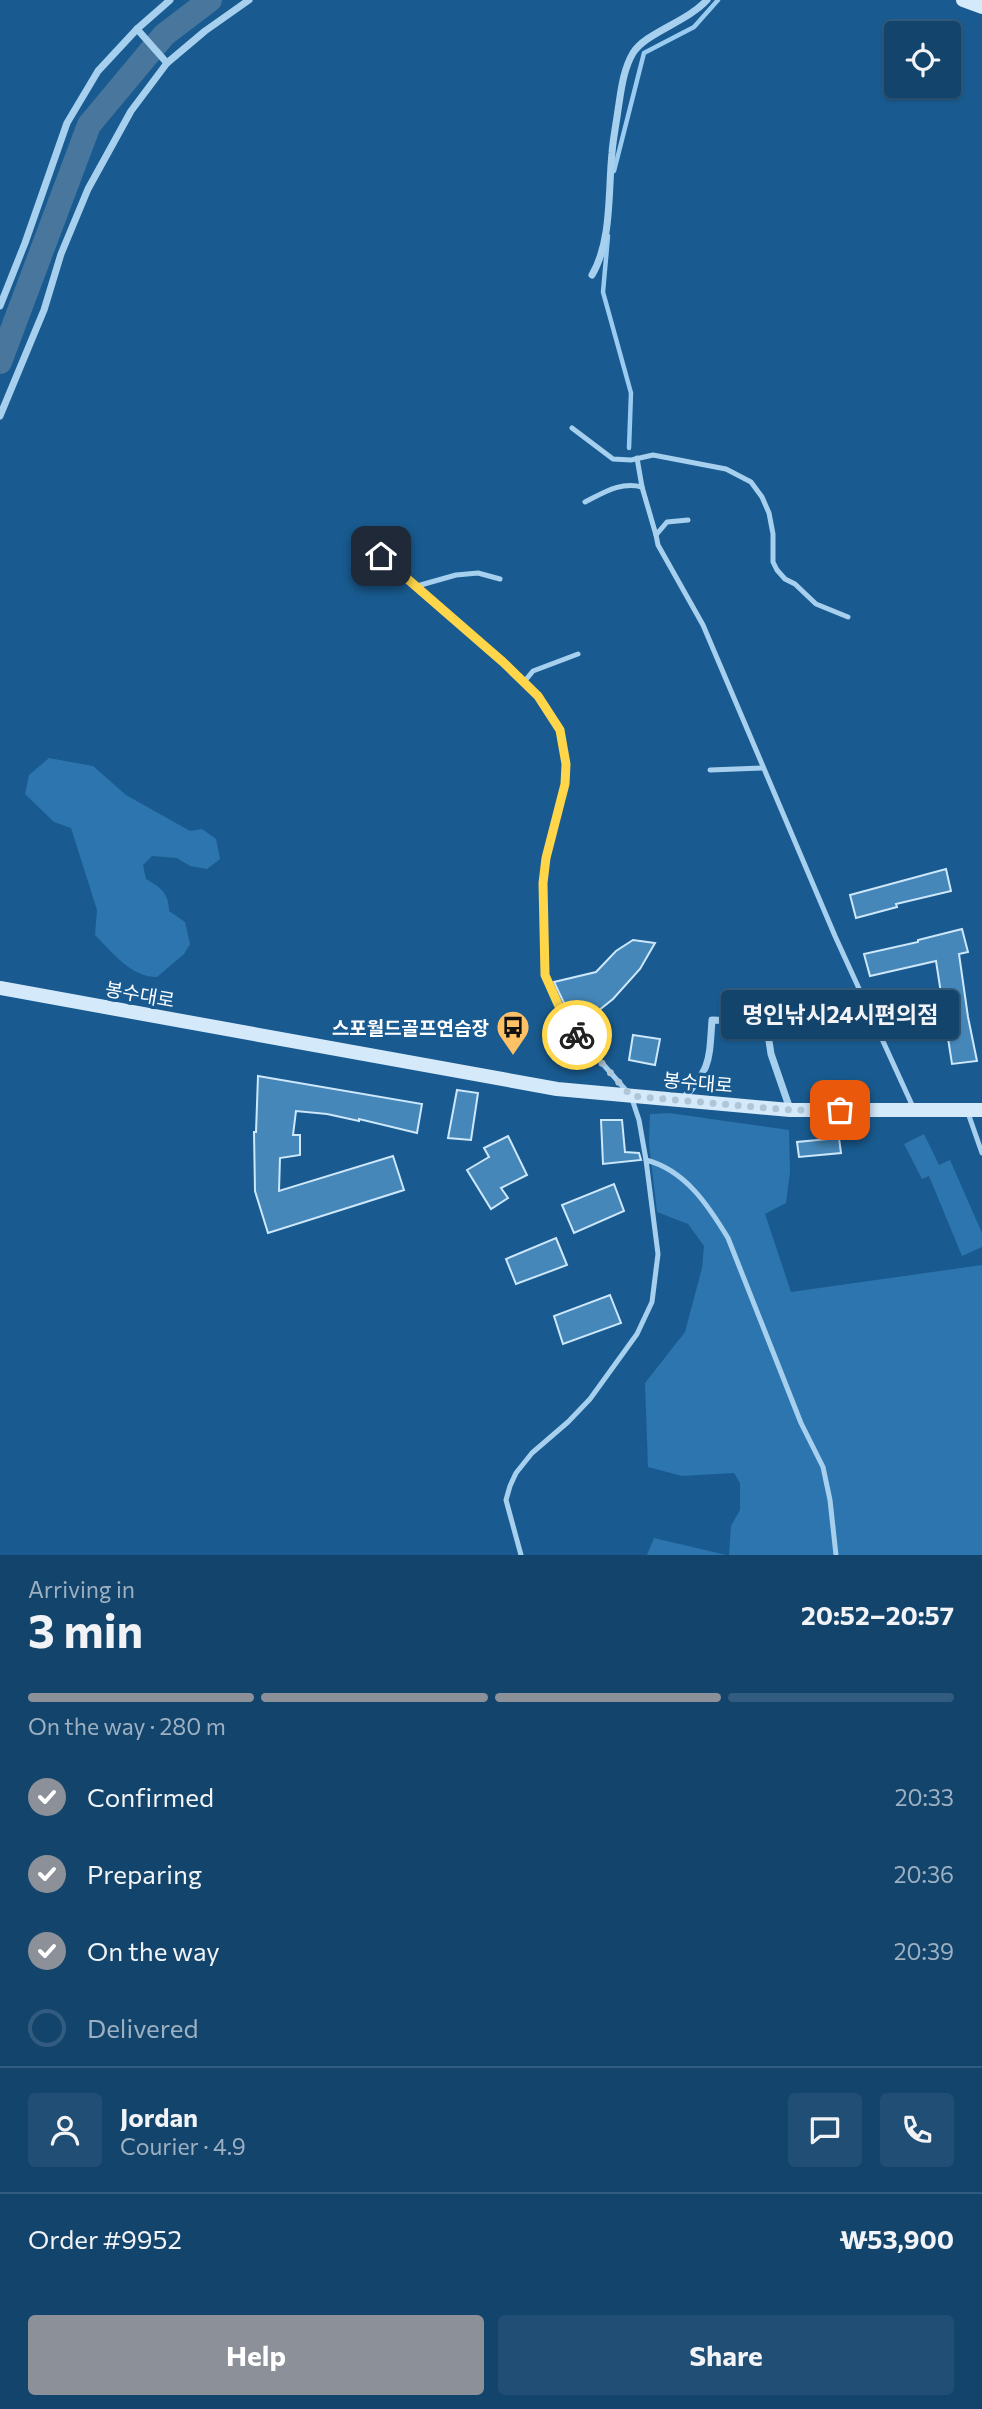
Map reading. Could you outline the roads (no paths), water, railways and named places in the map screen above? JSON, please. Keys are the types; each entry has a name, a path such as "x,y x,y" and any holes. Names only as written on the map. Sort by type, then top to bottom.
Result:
{"main road":[{"path":"963,0 982,7"},
{"name":"봉수대로","path":"2,989 557,1089 790,1110 975,1110"}],"street":[{"path":"0,306 67,123 98,71 170,0"},
{"path":"0,416 44,310 61,254 96,171 131,111 167,62 249,0"},
{"path":"592,275 606,232 612,149 621,86 631,58 634,51 647,39 686,19 707,0"},
{"path":"137,30 167,62"},
{"path":"681,1100 701,1079 709,1063 712,1020 755,1023 766,1028 771,1054 790,1110"}],"lane":[{"path":"572,428 613,459 653,455 726,469 751,482 769,513 774,534 773,562 777,570 816,604 848,617"},
{"path":"637,458 658,545 704,625 762,768 914,1110"},
{"path":"585,502 615,487 642,487"},
{"path":"656,535 667,522 688,520"},
{"path":"381,556 524,682 545,705 560,730 566,764 565,784 546,858 543,883 545,975 566,1022 631,1096 639,1120 646,1160 658,1254 652,1302 637,1334 596,1391 568,1422 532,1453 509,1486 506,1500 521,1555"},
{"path":"417,586 456,575 478,573 500,579"},
{"path":"524,682 533,671 578,654"},
{"path":"710,770 762,768"},
{"path":"975,1110 982,1153"},
{"path":"646,1160 665,1165 695,1191 728,1238 801,1423 823,1468 830,1500 836,1555"}],"waterway":[{"path":"0,362 89,125 164,35 210,0"},
{"path":"614,171 644,53 694,27 718,0"},
{"path":"608,236 603,292 631,393 629,448"}],"place":[{"name":"스포월드골프연습장","path":"513,1057"},
{"name":"명인낚시24시편의점","path":"840,1110"}]}
